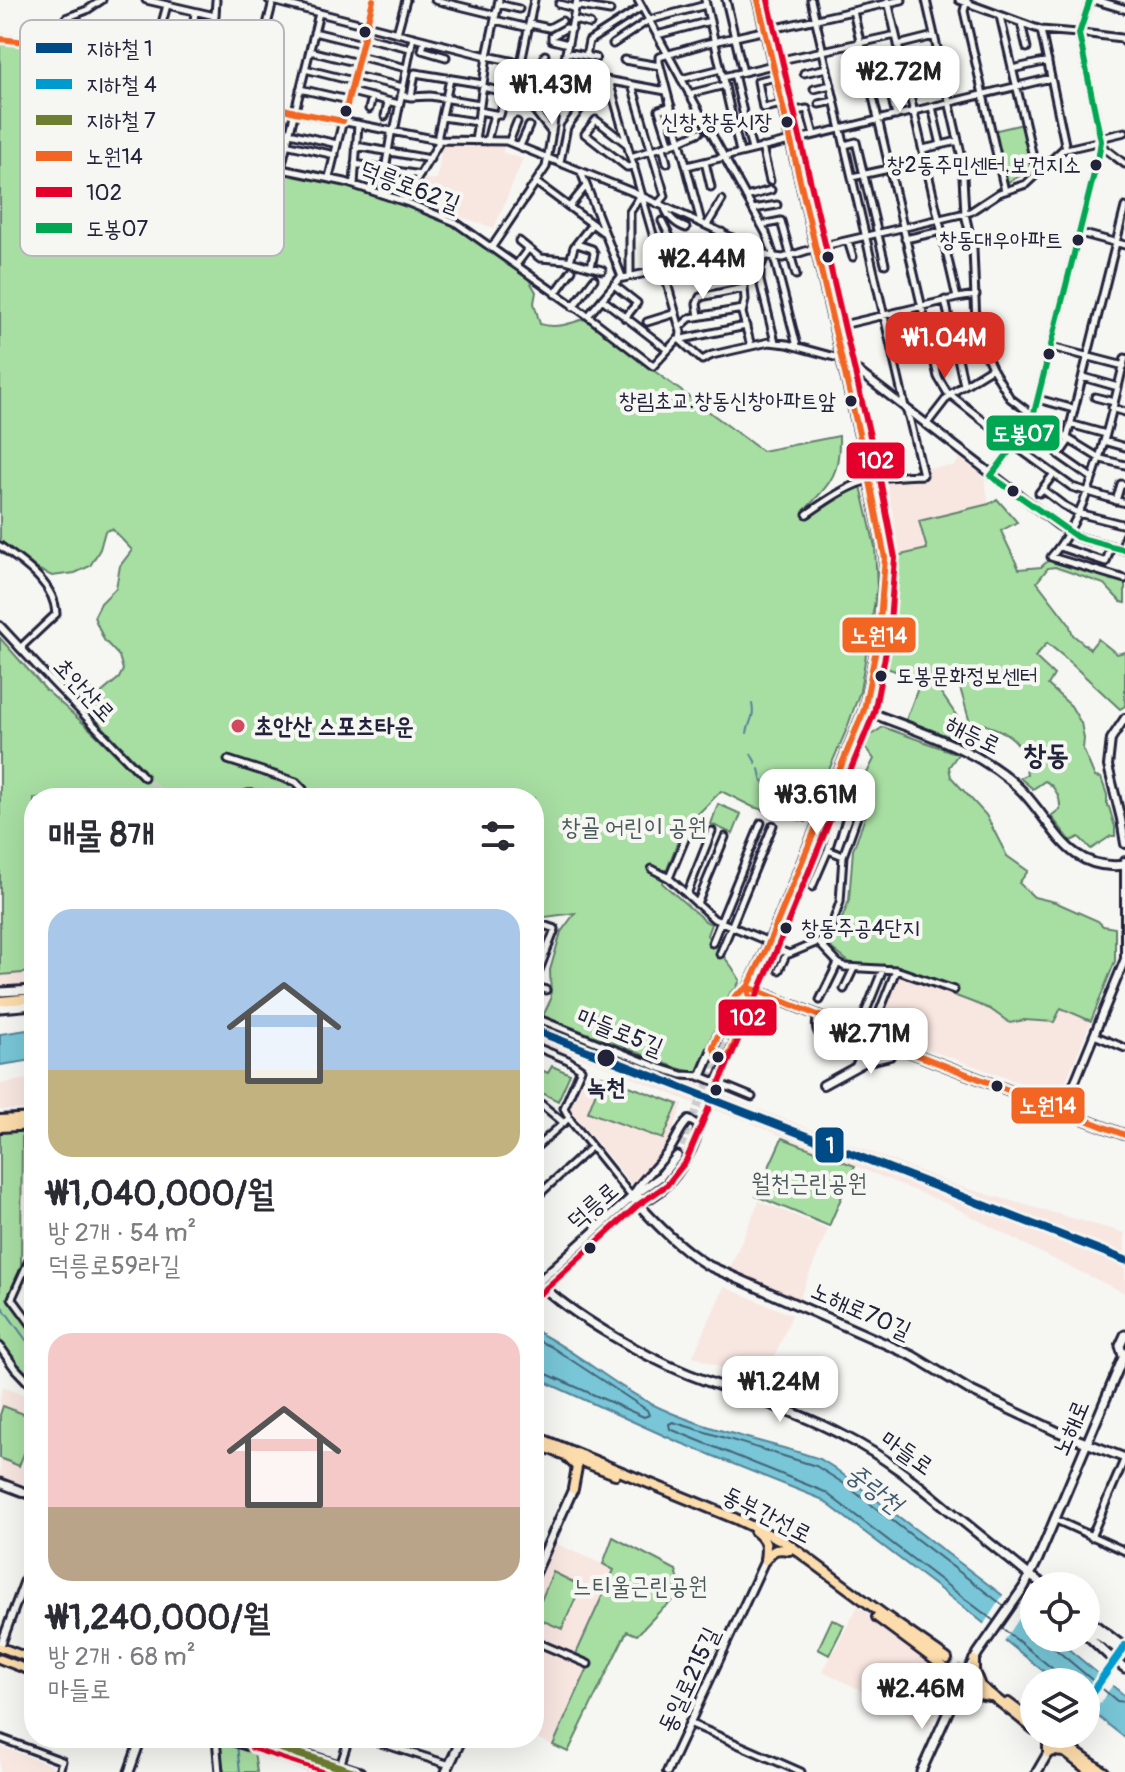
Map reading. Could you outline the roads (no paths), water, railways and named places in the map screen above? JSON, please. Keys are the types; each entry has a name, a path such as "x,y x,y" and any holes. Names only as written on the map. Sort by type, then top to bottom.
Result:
{"highway":[{"path":"0,1001 24,999"},
{"path":"0,1120 24,1119"},
{"path":"0,1127 24,1126"},
{"name":"동부간선로","path":"544,1439 562,1450 680,1496 787,1543 947,1659"},
{"path":"544,1446 562,1450 654,1490 680,1496"},
{"path":"562,1450 577,1467 573,1489"},
{"path":"573,1489 580,1476 595,1466"},
{"path":"742,1522 789,1550 963,1680"},
{"path":"762,1536 767,1544 765,1560"},
{"path":"765,1560 774,1549 789,1550"},
{"path":"976,1657 976,1679 980,1686 1020,1713"},
{"path":"952,1703 989,1692"},
{"path":"989,1692 1020,1717"},
{"path":"1047,1748 1048,1753 1064,1752"},
{"path":"1060,1748 1091,1772"},
{"path":"1065,1748 1104,1772"}],"main road":[{"path":"698,1076 735,996 747,990 864,710 879,634 885,558 870,481 758,0"},
{"path":"847,381 852,374 859,372"},
{"name":"해등로","path":"864,710 980,758 998,769 1023,791 1060,841 1080,858 1110,867 1125,864"},
{"path":"747,990 1125,1135"},
{"path":"718,1083 751,1004 747,990"},
{"path":"0,992 24,991"},
{"path":"0,1008 24,1006"},
{"path":"713,1047 719,1059 730,1054"},
{"name":"덕릉로","path":"544,1274 632,1197 660,1177 677,1156"},
{"name":"노해로70길","path":"632,1197 653,1221 707,1265 913,1356 971,1391 1056,1431 1125,1458"},
{"name":"마들로","path":"544,1288 603,1329 660,1361 821,1424 880,1456 1025,1572"},
{"name":"노해로","path":"1030,1572 1086,1443 1121,1373 1124,1355 1120,1346 1125,1335"},
{"path":"0,1483 24,1492"},
{"path":"544,1554 573,1489"},
{"name":"노해로","path":"921,1772 963,1680 1020,1593"},
{"path":"1100,1629 1124,1645 1119,1651 1100,1637"},
{"path":"0,1647 24,1656"},
{"path":"1100,1647 1125,1668"},
{"path":"0,1659 24,1668"},
{"path":"129,1772 137,1748"},
{"path":"255,1748 330,1772"},
{"path":"286,1748 360,1772"},
{"path":"448,1768 457,1748"},
{"path":"1037,1772 1048,1753"}],"street":[{"path":"65,20 102,0"},
{"path":"146,0 215,16"},
{"path":"214,20 216,0"},
{"path":"267,20 271,0 487,56 666,91"},
{"path":"329,177 373,0"},
{"path":"397,33 406,0"},
{"path":"435,0 464,3 495,17 530,26 549,28 562,21"},
{"path":"638,0 761,225 774,257 797,346"},
{"path":"726,0 743,72"},
{"path":"807,514 840,491 861,482 923,475 811,0"},
{"path":"704,224 659,57 902,0"},
{"path":"926,0 962,158 965,214 973,248 976,324 983,348 1010,398 1100,458 1125,465"},
{"path":"959,0 1041,30 1121,38 1125,42"},
{"path":"991,476 1032,421 1100,141 1079,34 1092,0 1125,9"},
{"path":"967,1 964,11 1005,191"},
{"path":"475,141 498,2 519,9"},
{"path":"521,63 534,2 544,6"},
{"path":"613,44 649,20 705,2 740,152"},
{"path":"888,2 957,298"},
{"path":"559,4 577,4 610,11"},
{"path":"492,247 546,167 577,4"},
{"path":"163,20 167,5"},
{"path":"586,56 589,41 642,7"},
{"path":"853,11 938,377 950,394 1053,475 1086,493 1125,503"},
{"path":"194,20 195,12"},
{"path":"284,156 319,13"},
{"path":"999,15 1037,175"},
{"path":"574,20 590,24"},
{"path":"657,35 710,21"},
{"path":"1021,23 1027,48"},
{"path":"568,44 552,40 552,36 566,28 572,29"},
{"path":"1041,30 1066,149"},
{"path":"314,32 410,48"},
{"path":"723,77 896,35"},
{"path":"898,45 934,36"},
{"path":"381,194 413,37"},
{"path":"0,39 20,41"},
{"path":"425,40 422,50 446,57"},
{"path":"310,51 406,68"},
{"path":"566,52 596,58"},
{"path":"542,68 545,55"},
{"path":"624,60 660,66"},
{"path":"1012,69 1048,61"},
{"path":"804,73 827,68"},
{"path":"885,68 896,116"},
{"path":"305,69 403,87"},
{"path":"681,79 721,69"},
{"path":"756,69 763,108 807,109 814,135"},
{"path":"411,97 415,73 483,85 503,92 533,89 559,94"},
{"path":"734,74 752,150"},
{"path":"758,81 776,77"},
{"path":"687,166 1051,78"},
{"path":"406,202 438,144 450,79"},
{"path":"609,81 680,327 680,340 702,360 712,355 775,343 842,359 991,476 1069,532 1123,549 1125,536"},
{"path":"632,85 665,196 661,205"},
{"path":"689,94 725,85"},
{"path":"814,89 831,85"},
{"path":"560,86 613,97"},
{"path":"300,89 348,100"},
{"path":"872,94 890,90"},
{"path":"351,92 399,104"},
{"path":"401,95 446,99 500,115 503,104"},
{"path":"369,109 372,97"},
{"path":"385,116 389,101"},
{"path":"819,104 834,101"},
{"path":"531,106 552,133"},
{"path":"670,145 659,110 671,106"},
{"path":"932,107 941,145"},
{"path":"560,162 567,127 581,108"},
{"path":"284,109 438,140 509,142 643,197 766,254 783,258 965,214 1005,191 1026,184 1058,153 1125,132"},
{"path":"487,141 494,114"},
{"path":"442,117 477,122"},
{"path":"628,145 596,120 585,134 627,167 634,166"},
{"path":"509,142 517,122"},
{"path":"354,185 358,124"},
{"path":"553,124 567,127"},
{"path":"520,146 529,126"},
{"path":"284,132 337,144"},
{"path":"631,157 700,132"},
{"path":"923,149 958,141"},
{"path":"1100,141 1125,164"},
{"path":"845,145 856,142 885,264"},
{"path":"284,143 335,155"},
{"path":"356,146 430,159"},
{"path":"663,147 667,163"},
{"path":"762,147 770,181"},
{"path":"705,162 711,187"},
{"path":"355,164 420,175"},
{"name":"덕릉로62길","path":"284,169 329,177 455,222 653,366 668,350"},
{"path":"852,177 889,169"},
{"path":"581,171 622,277"},
{"path":"537,183 605,234"},
{"path":"570,206 586,185"},
{"path":"746,197 771,190"},
{"path":"630,276 630,212 643,197"},
{"path":"704,224 722,200"},
{"path":"661,205 680,226 686,228"},
{"path":"753,209 777,205"},
{"path":"1092,478 1059,455 1068,442 1125,207"},
{"path":"652,227 670,216"},
{"path":"662,221 672,241"},
{"path":"761,225 781,221 796,275"},
{"path":"570,261 576,244 592,224"},
{"path":"905,239 942,231"},
{"path":"722,232 712,257 745,269"},
{"path":"1079,233 1125,245"},
{"path":"519,241 540,258 570,261 602,270"},
{"path":"848,241 853,257"},
{"path":"576,244 592,249 591,267"},
{"path":"751,346 742,313 745,269 752,248"},
{"path":"516,265 528,249"},
{"path":"766,254 760,268 760,281 775,343"},
{"path":"588,316 622,277 664,269"},
{"path":"555,294 572,270"},
{"path":"573,307 594,279"},
{"path":"614,285 637,303 625,318"},
{"path":"699,316 697,304 700,297 744,288"},
{"path":"834,327 976,295"},
{"path":"602,299 668,350 677,340 746,326"},
{"path":"945,300 964,386"},
{"path":"680,327 690,318 743,309"},
{"path":"647,322 676,313"},
{"path":"1051,347 1124,366"},
{"path":"1125,358 1100,458 1069,532 1051,557 1125,579"},
{"path":"926,425 950,394 992,368"},
{"path":"1083,377 1118,387"},
{"path":"1095,397 1125,412"},
{"path":"1038,399 1074,409"},
{"path":"1070,424 1125,447"},
{"path":"1053,475 1041,491 1078,513 1125,525"},
{"path":"1116,501 1121,484 1125,485"},
{"path":"0,546 37,576 51,593 55,604 56,614 20,648"},
{"path":"1060,547 1106,562 1111,546"},
{"name":"초안산로","path":"0,626 144,777"},
{"path":"1125,718 1111,739 1108,757 1125,844"},
{"path":"228,760 296,782 302,788"},
{"path":"812,887 828,850 845,796 862,803 843,856 840,902 824,948"},
{"path":"712,943 761,823"},
{"path":"720,954 773,825"},
{"path":"669,878 690,827"},
{"path":"687,894 712,831"},
{"path":"697,904 725,837"},
{"path":"828,850 843,856"},
{"path":"1063,1111 1125,959 1125,864"},
{"path":"652,869 669,878 719,921 789,954 818,942 845,967 896,970 954,990"},
{"path":"544,925 555,929 544,958"},
{"path":"779,970 787,953"},
{"path":"820,1000 838,963"},
{"path":"844,989 854,968"},
{"path":"864,1016 883,969"},
{"path":"870,1036 896,970"},
{"path":"818,1016 816,1032 841,1053 862,1052 855,1068"},
{"name":"마들로5길","path":"544,1021 660,1068 698,1076 752,1097"},
{"path":"1094,1035 1125,1048"},
{"path":"823,1085 865,1062 890,1056 894,1046"},
{"path":"544,1050 581,1069 564,1108 566,1121"},
{"path":"544,1105 566,1121 591,1147 632,1197 649,1199 665,1188 689,1154 699,1133 698,1125 689,1120 683,1125 668,1152 635,1188 632,1197"},
{"path":"544,1140 566,1121"},
{"path":"544,1190 591,1147"},
{"path":"24,1271 12,1298 24,1314"},
{"path":"0,1347 24,1377"},
{"path":"1091,1537 1125,1458"},
{"path":"1054,1519 1125,1551"},
{"name":"동일로215길","path":"667,1772 765,1560"},
{"path":"0,1647 24,1584"},
{"path":"544,1645 588,1664"},
{"path":"689,1723 801,1772"},
{"path":"0,1738 24,1747"},
{"path":"27,1748 62,1761 59,1772"},
{"path":"217,1748 219,1772"},
{"path":"340,1766 346,1748"},
{"path":"393,1748 448,1768"}],"water":[{"path":"24,1030 24,1061 0,1065 0,1034"},
{"name":"중랑천","path":"544,1336 660,1408 719,1430 820,1459 1020,1608 1020,1652 1072,1652 1091,1668 1040,1668 821,1499 676,1441 544,1382"},
{"name":"중랑천","path":"1100,1675 1125,1696 1125,1738 1100,1718"}],"waterway":[{"path":"747,733 752,704"},
{"path":"751,754 756,763"},
{"path":"759,769 772,795"},
{"path":"0,1304 24,1337"},
{"path":"237,1748 240,1772"}],"tunnel":[{"path":"144,777 157,788"},
{"path":"677,1156 746,992"},
{"path":"947,1659 979,1682"}],"metro line":[{"name":"1","path":"544,1034 1125,1260"},
{"name":"4","path":"1100,1681 1125,1646"},
{"name":"7","path":"281,1748 354,1772"}],"place":[{"name":"신창.창동시장","path":"787,122"},
{"name":"창2동주민센터.보건지소","path":"1096,165"},
{"name":"창동대우아파트","path":"1078,240"},
{"name":"창림초교.창동신창아파트앞","path":"851,401"},
{"name":"도봉문화정보센터","path":"881,676"},
{"name":"초안산 스포츠타운","path":"238,726"},
{"name":"창동주공4단지","path":"786,928"},
{"name":"녹천","path":"606,1058"}],"district":[{"name":"창동","path":"1046,755"}],"park label":[{"name":"창골 어린이 공원","path":"634,827"},
{"name":"월천근린공원","path":"809,1183"},
{"name":"느티울근린공원","path":"640,1586"}]}
